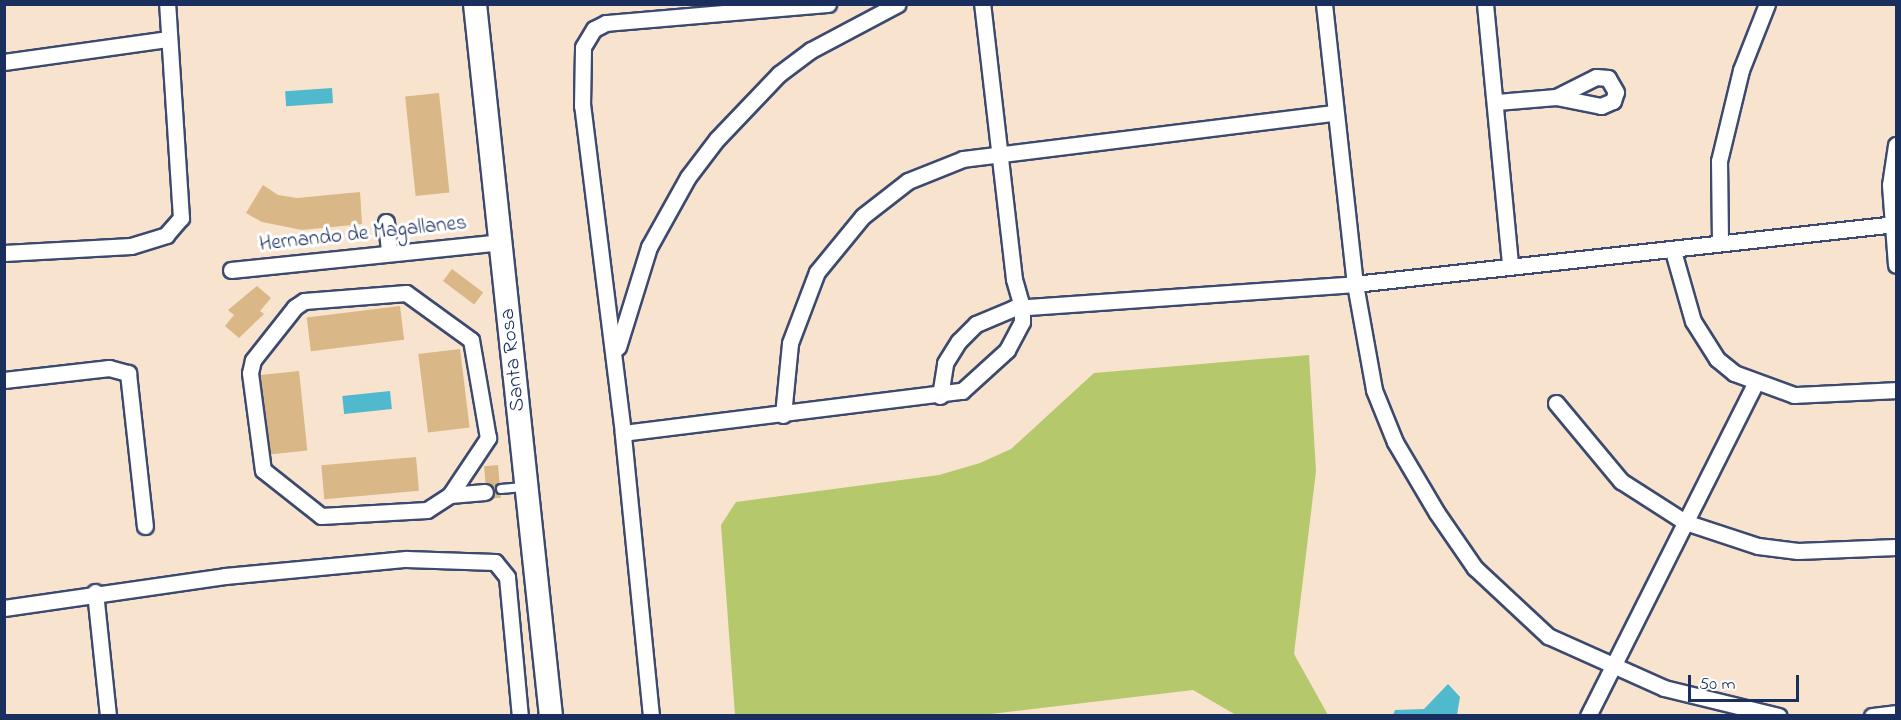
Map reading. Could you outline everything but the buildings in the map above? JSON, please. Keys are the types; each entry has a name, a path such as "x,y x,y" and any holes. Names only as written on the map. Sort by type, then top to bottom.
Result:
{"street":[{"path":"4,253 131,246 174,229 184,203 168,39 167,4"},
{"name":"Santa Rosa","path":"475,4 551,716"},
{"path":"651,716 615,362 582,106 580,70 587,38 594,28 616,21 828,4"},
{"path":"615,362 629,298 649,247 688,177 717,139 772,81 811,50 898,4"},
{"path":"623,433 940,396 962,392 993,366 1016,336 1022,307 999,153 982,4"},
{"path":"1324,4 1334,112 1355,284 1381,408 1395,442 1453,538 1494,588 1548,636 1611,667 1719,705 1779,716"},
{"path":"1485,4 1497,102 1510,265"},
{"path":"1720,241 1719,161 1741,70 1767,4"},
{"path":"4,62 168,39"},
{"path":"1497,102 1556,97"},
{"path":"783,415 790,343 817,272 835,244 908,181 938,166 999,153 1334,112"},
{"path":"1896,145 1896,265"},
{"path":"386,222 389,252"},
{"path":"940,396 945,363 959,341 1000,311 1022,307 1355,284 1510,265 1673,250 1720,241 1895,224"},
{"name":"Hernando de Magallanes","path":"231,270 500,242"},
{"path":"1673,250 1677,277 1705,341 1725,366 1755,384 1794,395 1896,390"},
{"path":"450,495 488,438 471,340 406,293 304,301 295,307 253,360 249,373 263,470 321,516 427,510 450,495 485,492"},
{"path":"4,380 109,368 128,373 145,526"},
{"path":"1588,716 1755,384"},
{"path":"1556,403 1621,481 1685,522 1758,546 1798,551 1896,547"},
{"path":"4,608 95,592 406,559 495,562 507,577 520,716"},
{"path":"95,592 108,716"},
{"path":"1872,716 1896,713"}],"lane":[{"path":"501,489 527,486"}],"green space":[{"path":"1309,355 1316,471 1294,654 1328,715 1236,715 1193,690 983,715 735,715 721,525 736,502 939,475 980,463 1011,449 1094,373"}],"water":[{"path":"332,88 333,103 286,106 285,91"},
{"path":"390,391 392,409 344,414 342,396"},
{"path":"1448,684 1460,697 1457,715 1393,715 1395,710 1424,709"}]}
